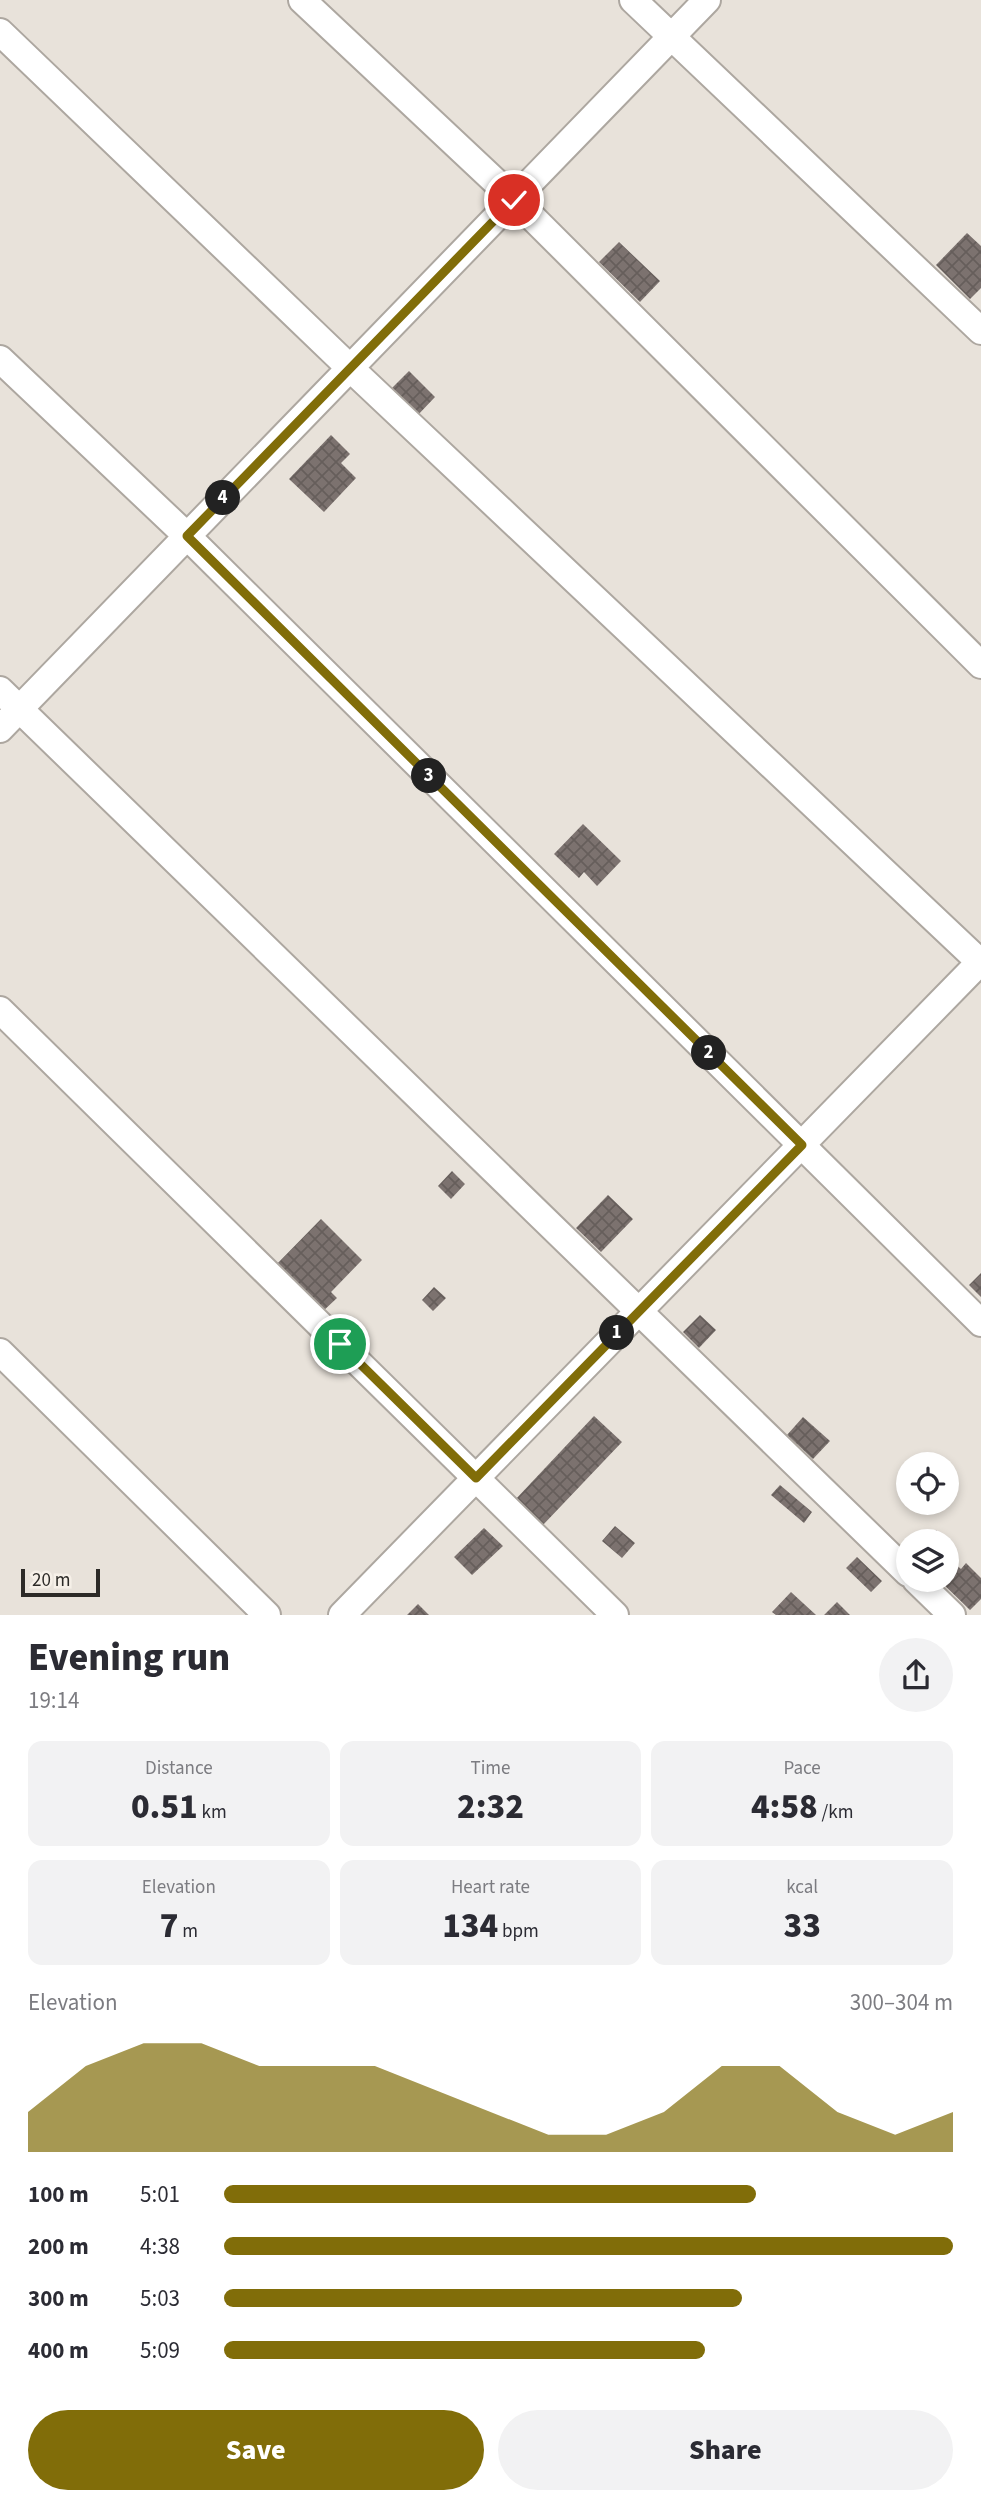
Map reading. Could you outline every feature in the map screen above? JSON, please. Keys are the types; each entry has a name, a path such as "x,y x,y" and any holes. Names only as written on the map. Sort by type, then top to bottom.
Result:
{"street":[{"path":"302,0 514,200 981,665"},
{"path":"633,0 981,331"},
{"path":"0,729 707,0"},
{"path":"0,32 350,368 981,962 342,1615"},
{"path":"0,359 187,536 981,1323"},
{"path":"0,690 896,1561"},
{"path":"0,1010 615,1615"},
{"path":"0,1352 267,1615"},
{"path":"928,1592 952,1615"}],"building":[{"path":"967,233 981,246 981,288 970,299 936,265"},
{"path":"619,242 660,281 640,302 599,262"},
{"path":"409,371 435,397 416,417 389,391"},
{"path":"331,435 350,454 341,463 356,478 324,512 289,479"},
{"path":"583,824 621,861 597,886 584,872 579,878 554,854"},
{"path":"452,1171 465,1184 451,1199 438,1186"},
{"path":"608,1195 633,1219 601,1252 576,1228"},
{"path":"321,1219 362,1260 331,1292 337,1298 321,1313 274,1267"},
{"path":"981,1273 981,1297 969,1285"},
{"path":"434,1287 446,1298 433,1311 422,1300"},
{"path":"700,1315 716,1330 699,1348 683,1332"},
{"path":"594,1416 622,1442 542,1526 515,1500"},
{"path":"803,1417 830,1441 813,1459 787,1435"},
{"path":"780,1485 812,1512 804,1523 771,1495"},
{"path":"615,1526 635,1543 622,1558 602,1541"},
{"path":"484,1528 503,1546 472,1575 454,1557"},
{"path":"857,1557 882,1581 871,1592 846,1568"},
{"path":"966,1563 981,1578 981,1599 970,1610 951,1592 959,1592 959,1567 961,1569"},
{"path":"791,1592 816,1615 776,1615 772,1612"},
{"path":"837,1602 850,1615 824,1615"},
{"path":"418,1604 429,1615 407,1615"}],"route":[{"path":"340,1344 476,1478 802,1145 187,536 514,200"}]}
